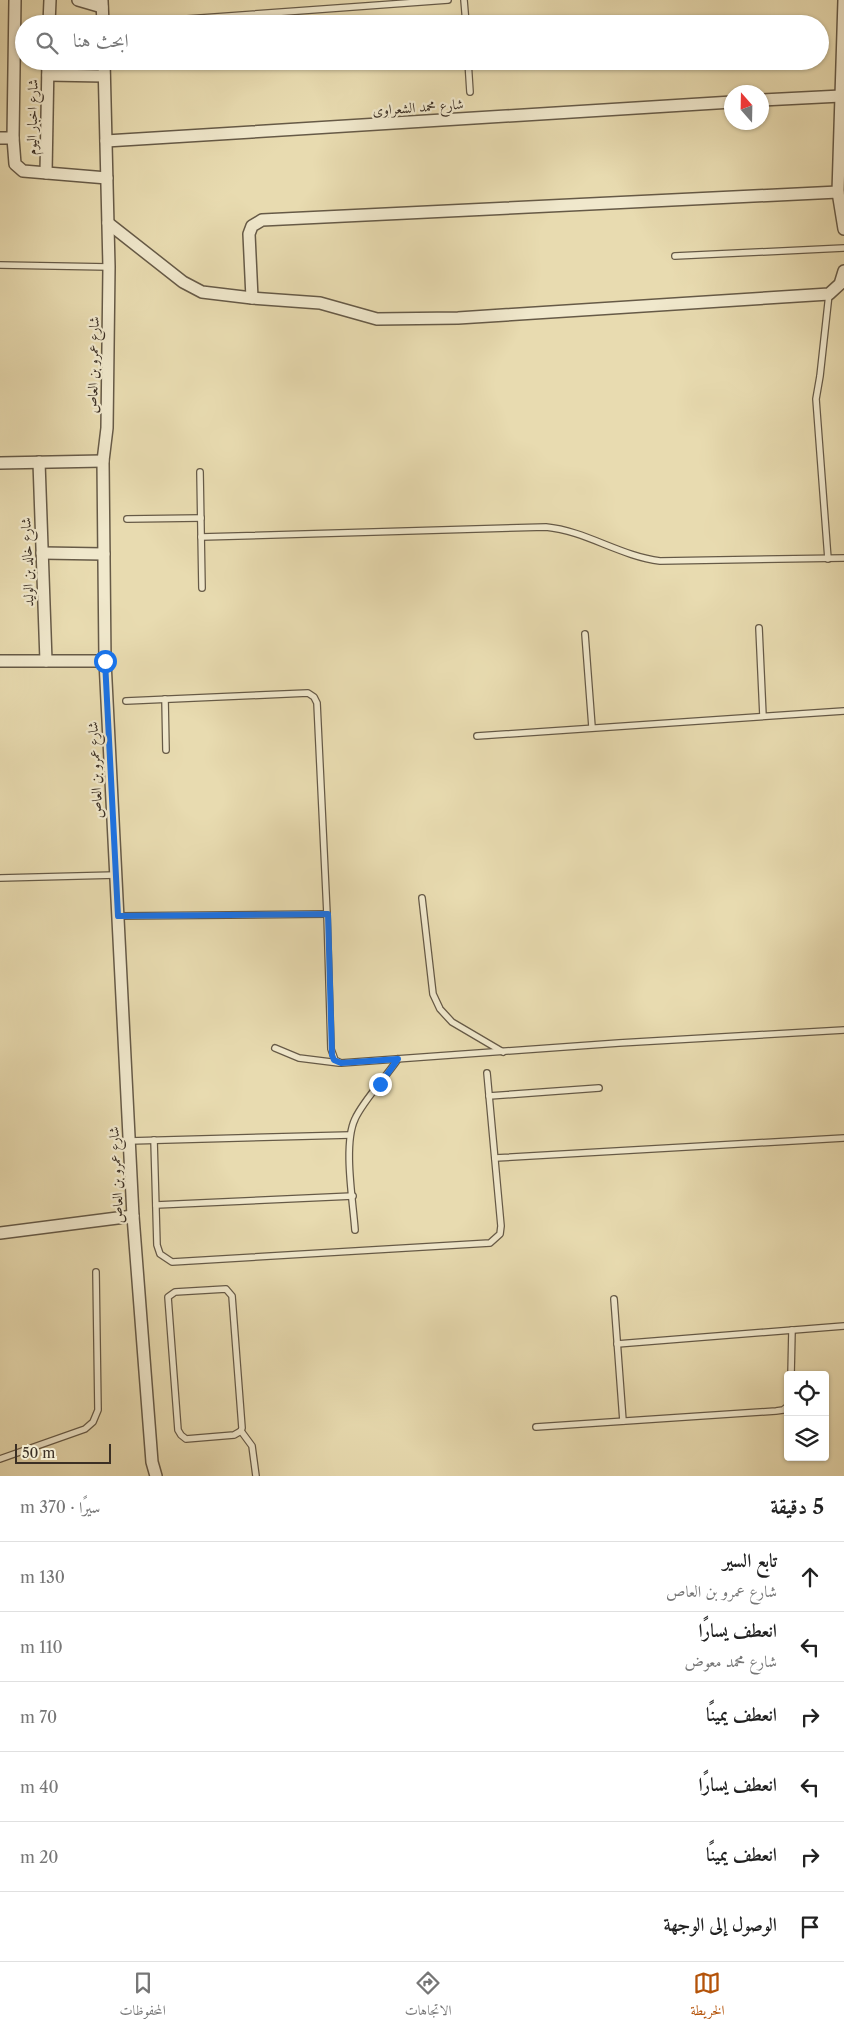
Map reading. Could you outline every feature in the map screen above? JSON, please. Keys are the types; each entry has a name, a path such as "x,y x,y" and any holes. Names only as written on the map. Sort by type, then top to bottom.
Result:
{"street":[{"path":"15,0 13,138 14,159 18,168 23,171 107,178"},
{"path":"49,15 50,0"},
{"path":"78,0 102,4"},
{"path":"844,0 838,192 844,229"},
{"name":"شارع اخبار اليوم","path":"46,173 48,70"},
{"name":"شارع عمرو بن العاص","path":"104,70 109,267 107,428 103,461 105,661 133,1216 152,1462 156,1476"},
{"path":"48,75 104,76"},
{"path":"769,100 841,96"},
{"name":"شارع محمد الشعراوى","path":"106,141 724,102"},
{"path":"0,138 13,138"},
{"path":"252,298 249,234 252,226 262,220 838,192"},
{"path":"108,223 192,287 202,292 320,303 377,319 458,318 829,294 840,284 844,271"},
{"path":"0,463 103,461"},
{"name":"شارع خالد بن الوليد","path":"39,462 46,661"},
{"path":"42,553 104,554"},
{"path":"0,661 105,661"},
{"path":"0,1232 133,1216"}],"lane":[{"path":"241,15 448,0"},
{"path":"464,0 465,15"},
{"path":"469,70 470,92"},
{"path":"675,256 844,248"},
{"path":"0,265 109,267"},
{"path":"828,559 816,399 829,294"},
{"path":"200,472 202,588"},
{"path":"127,519 201,518"},
{"path":"201,537 546,527 570,531 634,556 660,561 844,558"},
{"path":"759,628 763,716"},
{"path":"585,634 592,727"},
{"path":"126,701 308,693 314,697 318,704 328,914 331,1049 334,1060 341,1063"},
{"path":"165,699 166,750"},
{"path":"477,736 844,712"},
{"path":"0,878 116,876"},
{"path":"422,898 431,985 436,1002 452,1022 503,1052"},
{"path":"118,916 328,914"},
{"path":"275,1048 299,1058 341,1063 619,1043 844,1030"},
{"path":"355,1230 350,1135 355,1117 398,1059"},
{"path":"154,1140 158,1250 164,1258 176,1263 486,1243 498,1238 502,1230 487,1073"},
{"path":"489,1096 599,1088"},
{"path":"129,1141 350,1135"},
{"path":"495,1158 844,1138"},
{"path":"156,1205 353,1196"},
{"path":"0,1459 85,1429 93,1422 98,1410 96,1272"},
{"path":"223,1288 231,1293 243,1424 241,1432 234,1435 189,1439 179,1433 167,1300 172,1293 223,1288"},
{"path":"614,1299 623,1421"},
{"path":"617,1344 844,1326"},
{"path":"791,1371 792,1330"},
{"path":"536,1427 784,1409"},
{"path":"241,1432 252,1446 256,1476"}],"route":[{"path":"105,661 118,916 328,914 332,1055 334,1060 341,1063 398,1059 380,1084"}]}
